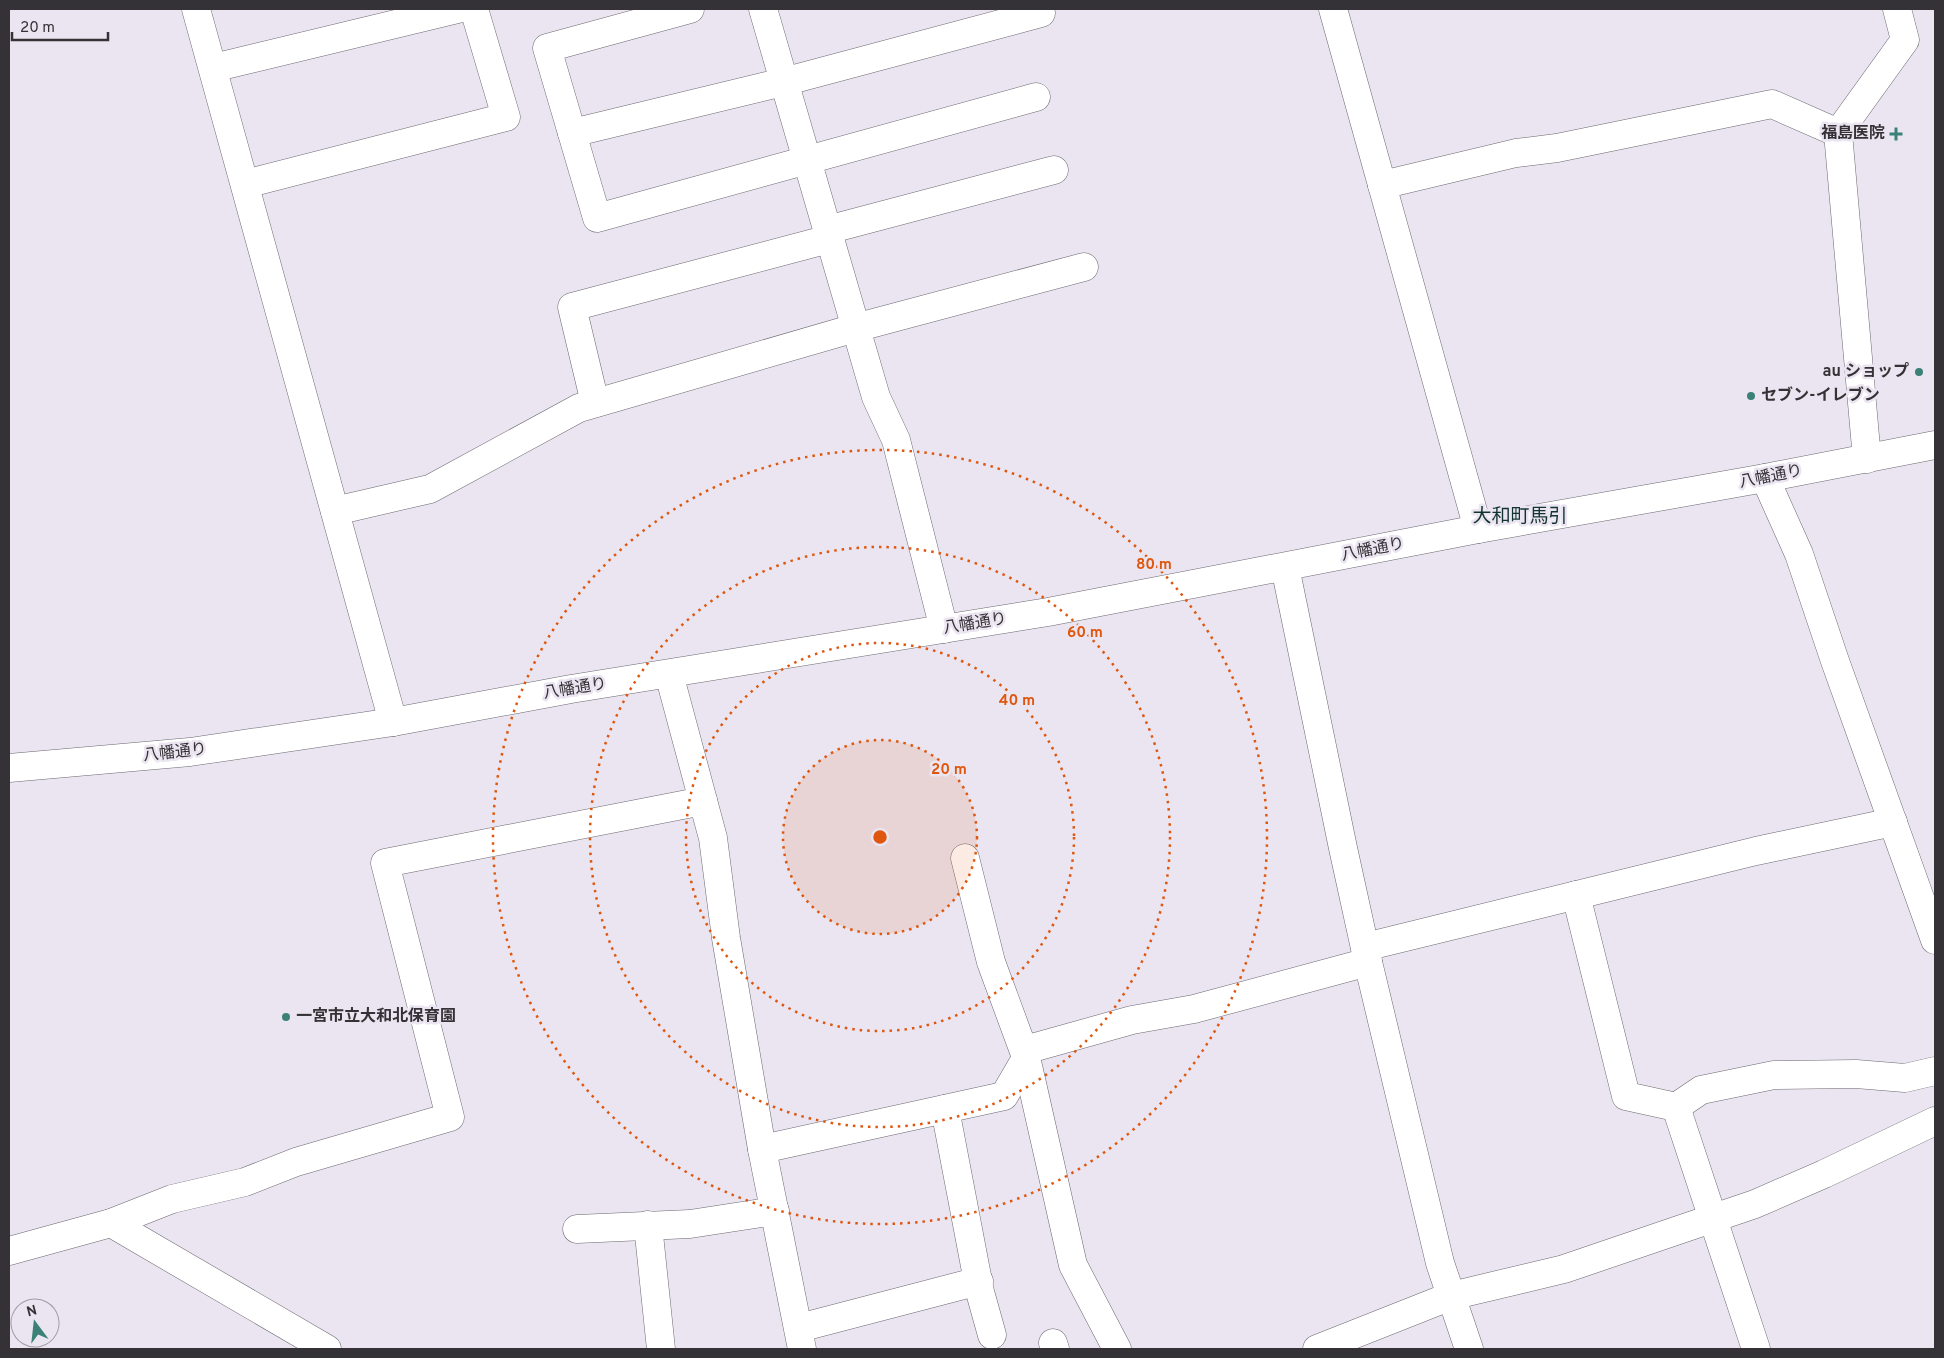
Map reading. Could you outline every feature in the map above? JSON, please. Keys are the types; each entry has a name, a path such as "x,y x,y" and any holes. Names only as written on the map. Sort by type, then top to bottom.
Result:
{"street":[{"path":"196,9 393,722"},
{"path":"213,68 458,9"},
{"path":"245,184 506,117 474,9"},
{"path":"690,9 548,48 597,218 1036,97"},
{"path":"763,9 876,397 896,440 944,629"},
{"path":"1333,9 1478,529"},
{"path":"1867,459 1838,133 1905,40 1897,9"},
{"path":"572,134 783,82 1040,13"},
{"path":"1382,184 1516,153 1557,148 1772,104 1838,133"},
{"path":"595,403 572,307 1054,170"},
{"path":"335,511 430,489 579,408 855,328 1084,267"},
{"name":"八幡通り","path":"9,768 190,752 393,722 571,689 1048,612 1478,529 1765,478 1935,445"},
{"path":"1765,478 1799,554 1835,661 1935,940"},
{"path":"1285,567 1367,955 1440,1263 1469,1349"},
{"path":"670,674 712,838 726,938 762,1149 801,1339 978,1282"},
{"path":"9,1251 111,1223 172,1199 245,1182 296,1162 450,1117 385,863 703,800"},
{"path":"762,1149 1004,1096 1032,1048 1123,1023 1194,1009 1367,955 1576,894 1756,851 1893,822"},
{"path":"965,858 991,962 1026,1057 1073,1265 1117,1349"},
{"path":"1576,894 1626,1096 1676,1107 1700,1090 1774,1075 1856,1074 1905,1078 1935,1071"},
{"path":"1676,1107 1756,1349"},
{"path":"945,1109 978,1282 992,1335"},
{"path":"1317,1349 1451,1296 1564,1269 1755,1204 1824,1174 1935,1121"},
{"path":"577,1229 690,1224 775,1211"},
{"path":"111,1223 327,1349"},
{"path":"648,1225 661,1349"}],"place":[{"name":"福島医院","path":"1896,134"},
{"name":"au ショップ","path":"1919,372"},
{"name":"セブン-イレブン","path":"1751,396"},
{"name":"一宮市立大和北保育園","path":"286,1017"}],"district":[{"name":"大和町馬引","path":"1520,517"}]}
